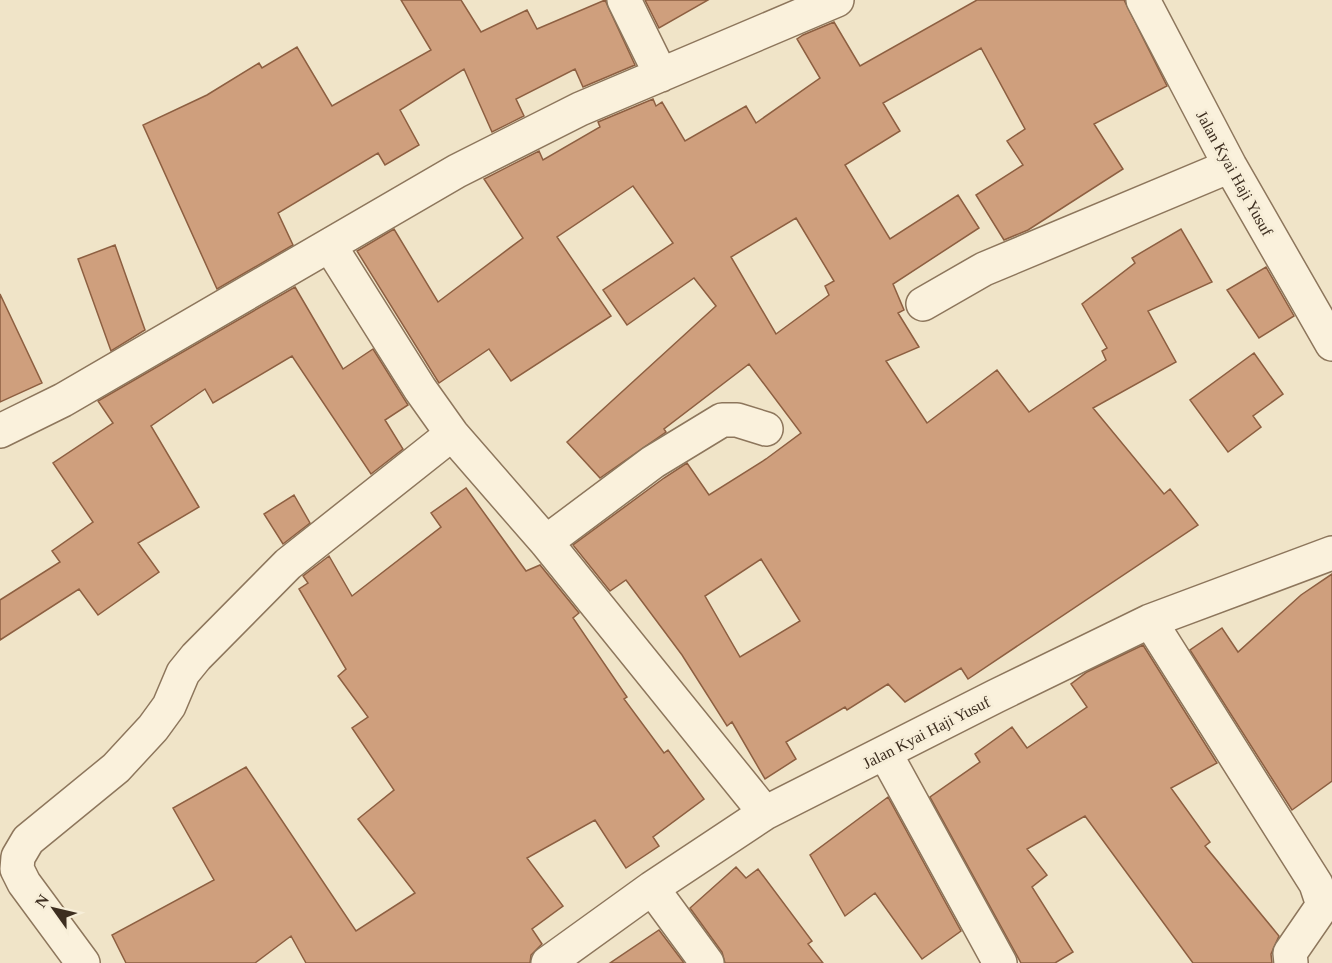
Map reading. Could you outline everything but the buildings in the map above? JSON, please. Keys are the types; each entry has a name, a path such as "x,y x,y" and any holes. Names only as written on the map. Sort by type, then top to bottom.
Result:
{"street":[{"path":"624,0 661,75"},
{"path":"0,431 63,400 456,171 580,109 837,0"},
{"name":"Jalan Kyai Haji Yusuf","path":"1143,0 1230,166 1332,345"},
{"path":"923,304 984,269 1230,166"},
{"path":"330,246 420,389 452,434 546,542 765,813"},
{"path":"546,542 653,462 722,420 737,420 766,429"},
{"path":"83,963 24,883 17,863 24,844 116,768 161,717 178,682 190,665 288,564 452,434"},
{"name":"Jalan Kyai Haji Yusuf","path":"554,961 652,888 765,813 1150,621 1332,553"},
{"path":"1150,621 1316,884 1323,905 1290,953 1291,963"},
{"path":"885,753 1000,963"},
{"path":"652,888 707,963"}]}
